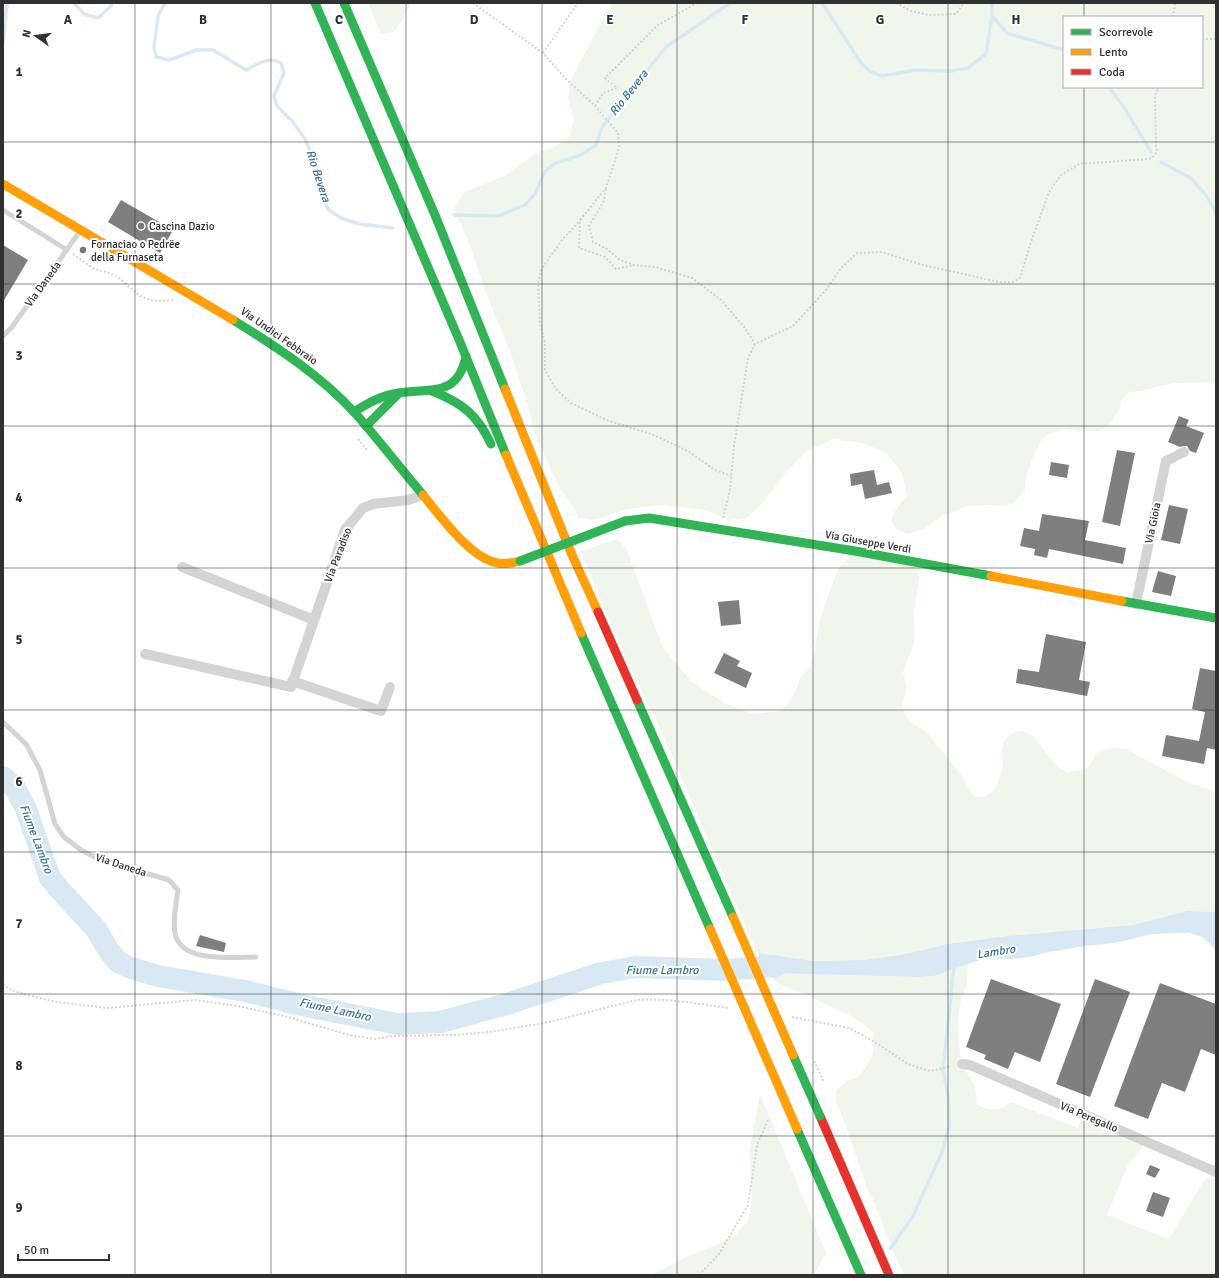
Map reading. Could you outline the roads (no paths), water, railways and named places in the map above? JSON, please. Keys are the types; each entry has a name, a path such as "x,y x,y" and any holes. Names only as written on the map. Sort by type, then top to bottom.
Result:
{"main road":[{"path":"315,3 466,356 556,575 861,1275"},
{"path":"344,3 435,215 572,555 733,917 889,1275"},
{"name":"Via Undici Febbraio","path":"3,184 234,320 292,357 354,412 449,527 478,554 496,563 520,562"},
{"path":"354,412 365,404 378,398 399,393 432,391 449,385 457,378 462,370 466,356"},
{"path":"432,391 460,403 479,421 488,438 531,537 556,575"},
{"path":"366,426 399,393"},
{"name":"Via Giuseppe Verdi","path":"520,562 625,521 649,518 855,551 1216,618"}],"street":[{"name":"Via Gioia","path":"1136,604 1166,461 1184,452"},
{"name":"Via Paradiso","path":"292,681 345,530 354,517 363,508 373,504 408,500 423,495"},
{"path":"182,567 314,620"},
{"path":"145,654 291,687 292,681 381,711 390,687"},
{"name":"Via Peregallo","path":"958,1065 970,1065 1216,1172"}],"lane":[{"path":"3,210 67,250"},
{"name":"Via Daneda","path":"3,336 12,327 81,230"},
{"name":"Via Daneda","path":"3,722 26,744 40,770 55,824 64,838 81,850 98,859 169,880 178,890 175,921 176,937 191,953 211,958 256,957"}],"water":[{"name":"Lambro","path":"1187,911 1216,912 1216,950 1202,937 1189,933 1152,934 1115,943 1084,946 1044,953 1031,957 1010,959 985,958 934,976 919,977 767,973 758,953 814,961 862,960 901,955 947,944 1007,936 1133,925"}],"waterway":[{"name":"Rio Bevera","path":"3,43 7,3"},
{"name":"Rio Bevera","path":"74,3 84,14 98,18 111,6 111,3"},
{"name":"Rio Bevera","path":"165,3 158,16 154,47 156,57 169,60 197,50 213,50 246,70 259,63 267,61 272,60 281,63 284,73 274,96 277,106 292,121 305,139 318,171 322,198 329,210 341,218 359,224 393,228"},
{"name":"Rio Bevera","path":"454,215 498,216 525,205 535,194 545,171 556,163 581,155 596,145 602,127 666,47 730,3"},
{"name":"Rio Bevera","path":"822,3 862,64 871,72 882,76 916,70 951,71 968,68 986,54 992,16 992,3"},
{"path":"992,16 1007,33 1063,50"},
{"path":"1110,88 1125,109 1151,152"},
{"path":"1161,162 1191,178 1206,195 1216,213"},
{"name":"Fiume Lambro","path":"3,777 15,788 26,809 50,878 96,929 109,951 118,962 131,968 158,976 245,991 301,1005 398,1024 440,1022 504,1005 601,973 636,967 727,970 776,966"},
{"path":"890,1249 913,1216 942,1152 949,1126 948,1096 943,1070 954,966"}],"place":[{"name":"Cascina Dazio","path":"141,226"},
{"name":"Fornaciao o Pedrëe della Furnaseta","path":"83,250"}]}
